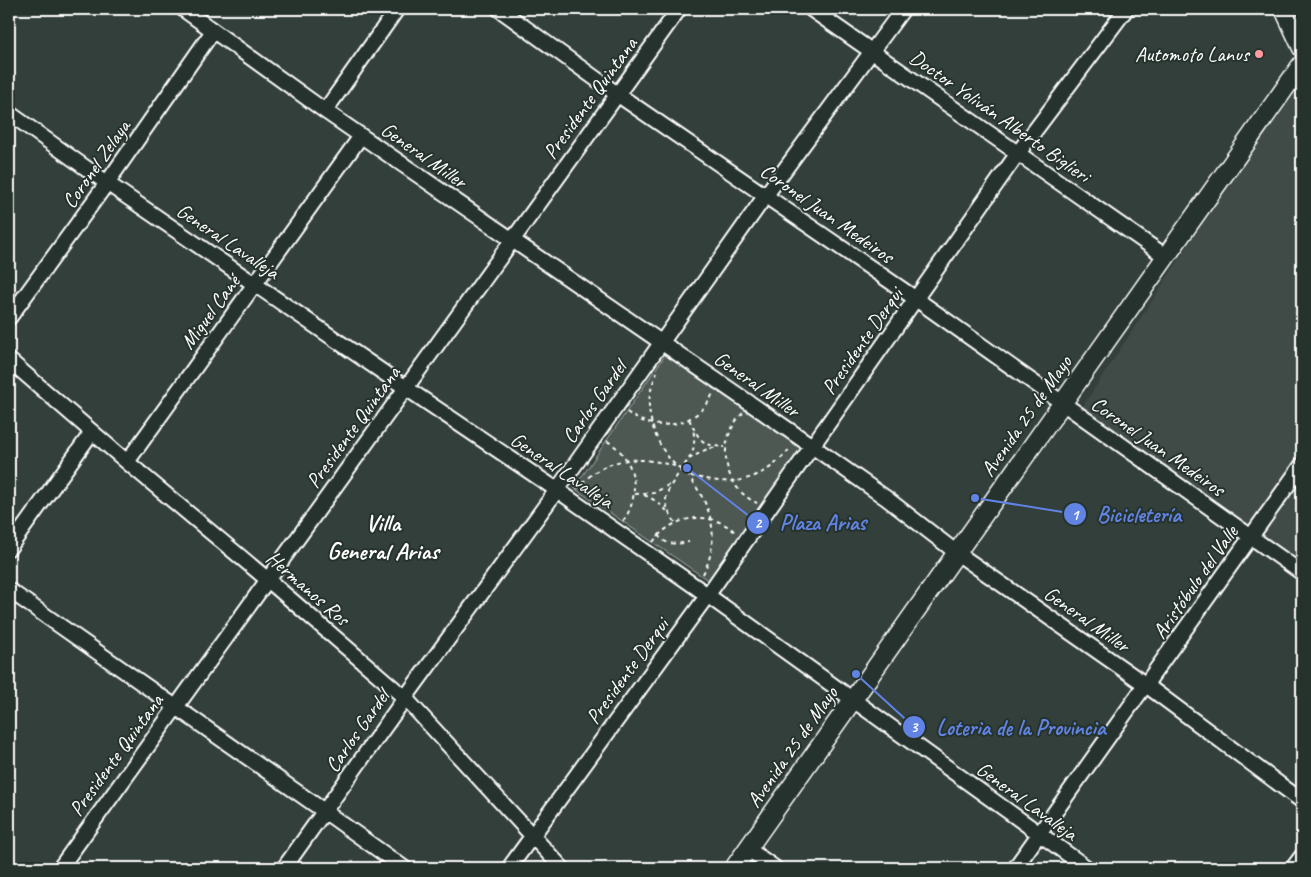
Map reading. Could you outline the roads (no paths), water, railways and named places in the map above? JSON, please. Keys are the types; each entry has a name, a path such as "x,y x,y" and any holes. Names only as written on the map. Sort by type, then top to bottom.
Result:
{"main road":[{"path":"1284,9 1302,48"},
{"name":"Avenida 25 de Mayo","path":"734,868 1302,64"}],"street":[{"name":"General Miller","path":"183,9 325,111 886,498 957,553 1146,685 1302,801"},
{"path":"325,111 397,9"},
{"name":"Coronel Juan Medeiros","path":"498,9 617,94 916,299 1302,574"},
{"name":"Presidente Quintana","path":"60,868 679,9"},
{"name":"Doctor Yoliván Alberto Biglieri","path":"811,9 1165,256"},
{"name":"Carlos Gardel","path":"284,868 404,698 557,490 766,195 903,9"},
{"name":"Presidente Derqui","path":"509,868 701,591 745,542 1018,153 1126,9"},
{"name":"Coronel Zelaya","path":"9,318 108,183 214,31"},
{"name":"General Lavalleja","path":"9,114 615,530 1087,868"},
{"name":"Miguel Cané","path":"127,462 361,136"},
{"name":"Hermanos Ros","path":"9,360 404,698 562,868"},
{"path":"9,548 92,432"},
{"name":"Aristóbulo del Valle","path":"1014,868 1302,465"},
{"path":"9,590 404,868"},
{"path":"748,849 775,868"},
{"path":"1293,868 1302,856"}],"place":[{"name":"Automoto Lanus","path":"1259,54"},
{"name":"Plaza Arias","path":"687,468"},
{"name":"Bicicletería","path":"975,498"},
{"name":"Loteria de la Provincia","path":"856,674"}],"district":[{"name":"Villa General Arias","path":"383,537"}]}
